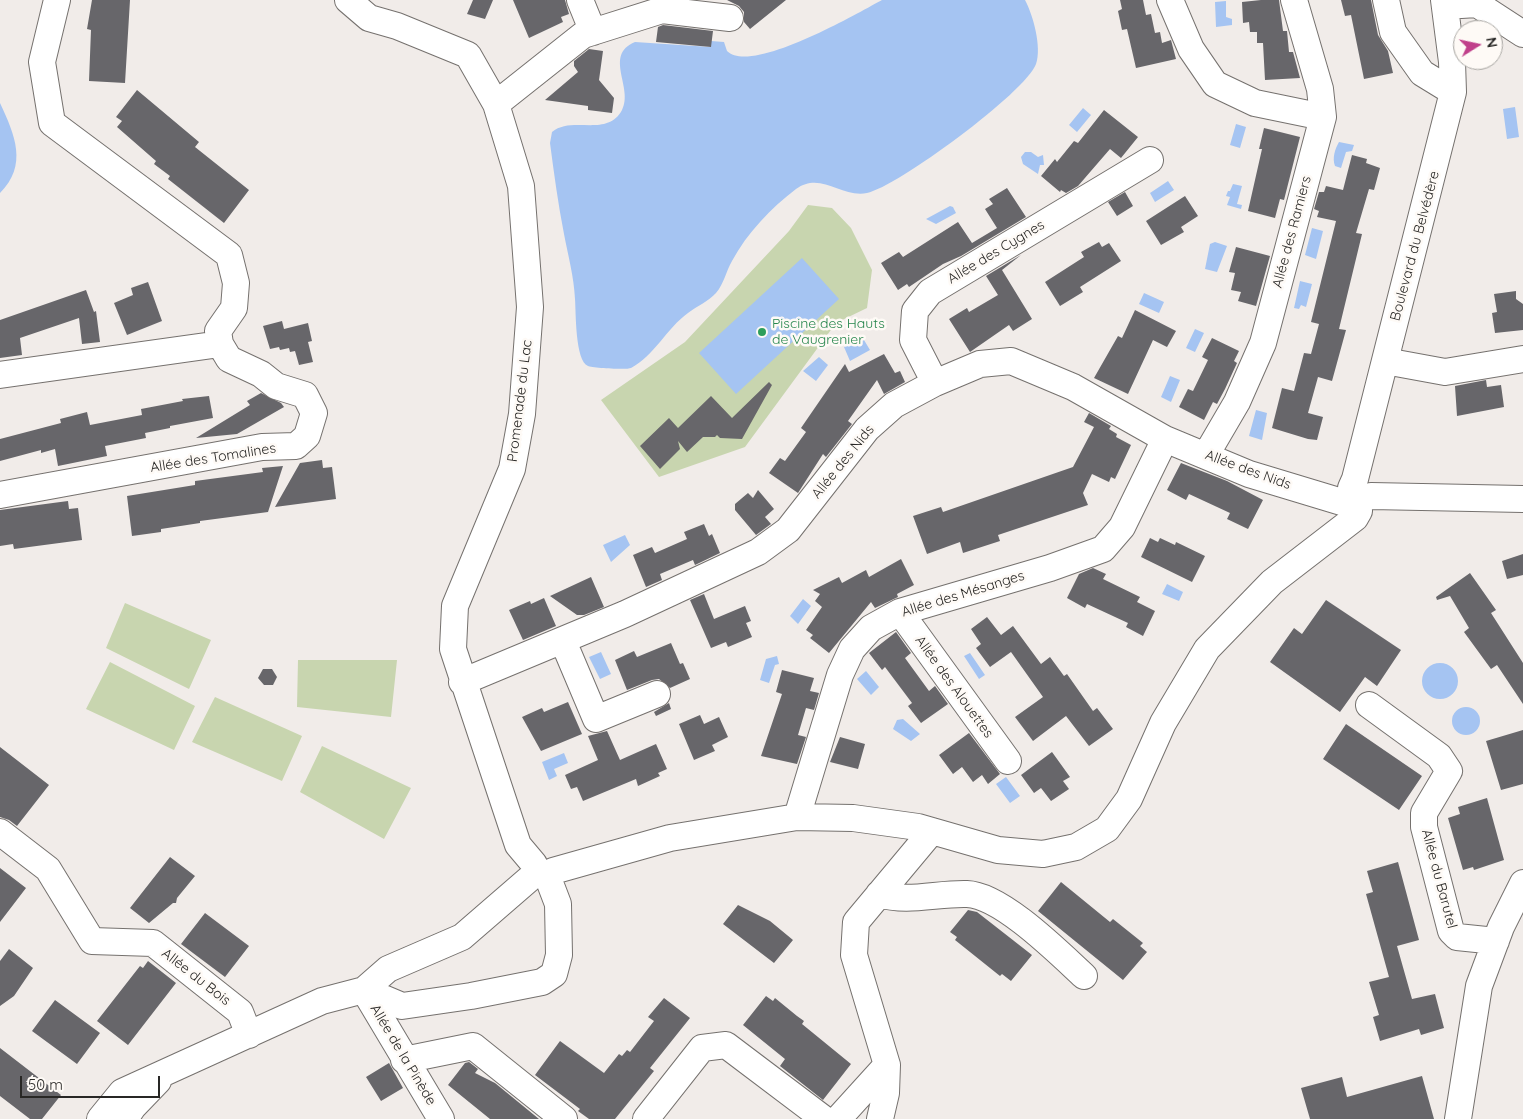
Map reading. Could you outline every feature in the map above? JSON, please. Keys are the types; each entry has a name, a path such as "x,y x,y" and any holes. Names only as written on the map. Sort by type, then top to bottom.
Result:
{"street":[{"path":"0,375 220,344 218,331 234,308 236,283 229,255 52,124 42,62 57,0"},
{"name":"Promenade du Lac","path":"348,0 369,18 397,26 468,55 496,104 521,186 530,307 522,414 512,470 455,606 453,649 462,682 518,845 541,874"},
{"path":"580,0 593,32"},
{"path":"1170,0 1191,49 1215,84 1255,103 1322,117"},
{"name":"Allée des Ramiers","path":"1206,455 1237,402 1263,343 1322,117 1320,89 1294,0"},
{"path":"1386,0 1393,32 1422,73 1453,92"},
{"path":"1444,3 1478,4 1523,34"},
{"name":"Boulevard du Belvédère","path":"1356,499 1355,479 1453,92 1452,62 1444,3"},
{"path":"496,104 583,35 662,10 730,18"},
{"name":"Allée des Cygnes","path":"935,383 913,340 915,312 930,292 1150,160"},
{"name":"Allée des Tomalines","path":"0,495 262,447 296,446 307,436 314,413 305,395 276,386 261,374 229,358 220,344"},
{"path":"1385,361 1445,372 1523,359"},
{"name":"Allée des Nids","path":"462,682 563,641 758,552 788,530 867,429 894,405 935,383 980,364 1011,361 1073,387 1165,439 1249,474 1356,499 1523,499"},
{"name":"Allée des Mésanges","path":"797,817 840,674 852,649 871,628 900,612 1050,568 1103,549 1122,527 1165,439"},
{"path":"100,1119 122,1092 322,1001 364,990 388,969 462,937 541,874 670,838 797,817 853,818 932,831 998,850 1043,854 1076,847 1106,829 1129,799 1163,722 1207,650 1272,582 1355,518 1356,499"},
{"name":"Allée des Alouettes","path":"900,612 1008,761"},
{"path":"563,641 596,719 657,694"},
{"name":"Allée du Barutel","path":"1369,705 1439,756 1449,772 1424,813 1424,827 1451,931 1457,937 1496,941"},
{"path":"880,1119 886,1093 887,1065 854,954 856,922 932,831"},
{"name":"Allée du Bois","path":"0,832 48,869 92,941 153,943 240,1012 249,1035"},
{"path":"364,990 402,1006 471,996 542,982 554,974 558,955 558,904 541,874"},
{"path":"1458,1119 1479,986 1496,941 1523,884"},
{"path":"879,894 895,899 968,894 991,899 1044,940 1084,976"},
{"name":"Allée de la Pinède","path":"364,990 404,1060 441,1119"},
{"path":"646,1119 702,1048 726,1045 824,1119"},
{"path":"404,1060 473,1046 564,1119"},
{"path":"838,1119 887,1065"},
{"path":"125,1119 133,1107 169,1070"}],"green space":[{"name":"Piscine des Hauts de Vaugrenier","path":"808,205 832,208 851,228 872,270 867,308 836,323 745,447 659,477 601,400 685,342 789,231"},
{"path":"125,603 211,640 189,689 106,648"},
{"path":"298,660 397,660 391,717 297,707"},
{"path":"110,662 195,706 174,750 86,709"},
{"path":"215,697 302,736 282,781 192,742"},
{"path":"322,746 411,788 384,839 300,792"}],"water":[{"path":"882,0 1025,0 1036,31 1038,57 1036,64 1010,95 986,116 931,157 882,187 867,193 858,194 814,183 805,184 796,189 778,204 752,231 738,251 716,293 680,319 639,363 628,369 588,366 584,362 578,346 573,283 550,143 552,132 560,127 569,125 599,125 608,123 616,118 622,110 625,101 620,63 621,55 626,48 635,42 710,47 711,41 724,42 727,51 739,56 758,55 804,40"},
{"path":"1226,1 1226,17 1232,19 1232,25 1216,27 1215,2"},
{"path":"0,103 14,138 16,161 14,172 9,182 0,193"},
{"path":"1515,107 1519,137 1507,139 1503,109"},
{"path":"1083,108 1091,115 1077,132 1069,125"},
{"path":"1236,124 1246,127 1240,148 1230,145"},
{"path":"1339,142 1354,145 1352,151 1346,152 1341,168 1335,166 1334,160"},
{"path":"1025,152 1031,152 1038,157 1043,155 1044,165 1040,165 1038,174 1023,164 1021,157"},
{"path":"1168,181 1174,190 1155,202 1150,193"},
{"path":"1233,184 1242,186 1237,204 1242,205 1241,209 1227,205 1230,197 1226,196"},
{"path":"950,206 953,207 956,213 936,224 926,219"},
{"path":"1312,228 1323,231 1316,259 1305,255"},
{"path":"1215,242 1227,246 1217,272 1205,269 1210,244"},
{"path":"802,258 839,299 736,394 699,353"},
{"path":"1300,281 1312,284 1306,307 1301,305 1299,309 1294,308"},
{"path":"1144,293 1164,302 1159,313 1139,304"},
{"path":"1195,329 1204,333 1195,352 1186,348"},
{"path":"864,340 870,350 850,361 844,347"},
{"path":"819,357 828,365 816,381 803,371"},
{"path":"1170,376 1180,380 1171,402 1161,397"},
{"path":"1256,410 1267,413 1262,440 1249,436"},
{"path":"625,535 630,545 611,562 603,545"},
{"path":"1167,584 1183,592 1179,601 1162,594"},
{"path":"803,599 811,606 798,624 790,616"},
{"path":"601,652 611,674 600,679 589,657"},
{"path":"970,653 985,675 979,679 964,656"},
{"path":"777,656 779,664 775,665 769,683 760,680 766,659"},
{"path":"1440,663 1453,668 1458,681 1453,694 1440,699 1427,694 1422,681 1427,668"},
{"path":"866,671 879,687 871,695 857,679"},
{"path":"1466,707 1476,711 1480,721 1476,731 1466,735 1456,731 1452,721 1456,711"},
{"path":"903,719 920,734 911,741 893,729 897,720"},
{"path":"564,753 568,763 554,769 557,776 549,780 542,762"},
{"path":"1006,777 1020,796 1010,803 996,784"}],"building":[{"path":"92,0 130,0 125,83 89,81 91,30 87,29"},
{"path":"473,0 493,0 485,19 467,14"},
{"path":"513,0 565,0 569,14 561,17 563,22 529,38"},
{"path":"727,0 786,0 750,29 744,22 744,12 739,6"},
{"path":"1120,0 1143,0 1146,15 1151,14 1155,33 1160,32 1162,43 1171,40 1176,59 1136,68 1127,29 1122,30 1118,11 1122,9"},
{"path":"1279,0 1283,31 1287,31 1289,52 1293,52 1300,78 1265,80 1263,43 1257,43 1257,32 1250,32 1249,22 1243,23 1242,2"},
{"path":"1341,0 1371,0 1378,35 1388,51 1393,73 1364,79 1351,15 1345,16"},
{"path":"663,25 713,31 711,47 656,42 658,27"},
{"path":"589,49 603,51 599,80 614,98 612,113 588,110 588,106 545,100 578,72 574,66 574,61"},
{"path":"137,90 199,142 195,147 249,190 224,223 168,179 170,176 154,164 156,161 117,127 122,121 116,117"},
{"path":"1104,110 1138,137 1121,158 1110,149 1078,186 1066,193 1061,190 1060,192 1041,176 1055,159 1057,162 1074,141 1078,143"},
{"path":"1264,128 1300,137 1284,200 1280,199 1275,218 1248,211 1262,149 1259,149"},
{"path":"1352,155 1367,159 1366,163 1380,168 1374,190 1369,189 1356,233 1362,234 1339,329 1346,330 1332,381 1318,377 1308,413 1323,417 1317,440 1308,439 1272,428 1282,388 1294,391 1304,353 1311,354 1319,324 1311,322 1336,221 1317,217 1319,211 1314,209 1319,192 1324,192 1326,186 1343,190"},
{"path":"1007,188 1026,217 961,256 943,264 909,287 907,284 898,290 881,263 899,252 903,257 958,222 972,243 997,228 985,209 993,204 989,199"},
{"path":"1125,192 1133,206 1117,216 1108,202"},
{"path":"1185,196 1198,216 1181,227 1184,232 1161,245 1146,221"},
{"path":"1099,242 1102,247 1109,243 1121,261 1080,287 1083,292 1060,306 1045,282 1084,257 1081,252"},
{"path":"1236,247 1270,256 1256,306 1238,301 1241,292 1231,290 1235,273 1229,272"},
{"path":"1021,255 1002,270 1032,319 1013,331 1009,325 970,352 949,319 967,308 969,312 998,295 986,276"},
{"path":"148,282 162,321 127,335 114,303 133,295 131,288"},
{"path":"86,290 94,312 96,311 100,342 82,344 79,318 20,338 22,355 0,358 0,320"},
{"path":"1516,291 1516,299 1523,304 1523,330 1495,333 1492,313 1497,312 1494,294"},
{"path":"1135,310 1176,331 1167,347 1153,340 1128,394 1094,378 1118,336 1122,338"},
{"path":"282,321 284,329 308,323 312,341 308,342 313,362 299,365 295,351 290,352 289,348 280,350 279,347 270,349 263,326"},
{"path":"1212,338 1239,351 1234,361 1237,363 1225,389 1217,404 1213,402 1204,420 1179,407 1188,389 1193,391 1208,360 1202,357"},
{"path":"884,354 895,373 900,371 905,382 884,394 877,380 848,421 852,424 826,457 823,454 798,493 769,473 780,458 785,461 806,432 801,428 845,364 849,372"},
{"path":"1486,380 1487,387 1501,385 1504,407 1457,416 1455,386"},
{"path":"769,382 772,385 742,439 720,438 717,435 715,437 703,437 687,452 678,441 680,449 660,469 640,446 669,418 678,428 711,396 732,418"},
{"path":"261,393 281,403 284,407 237,434 196,438 250,405 247,401"},
{"path":"209,396 213,418 170,426 170,428 145,433 146,438 105,446 107,456 58,466 55,449 41,453 41,450 0,461 0,439 61,423 60,419 87,412 90,425 142,415 141,409 183,401 182,399"},
{"path":"1089,413 1111,426 1109,429 1117,434 1116,437 1131,445 1115,479 1111,477 1109,482 1092,474 1083,493 1088,505 998,535 1000,541 963,553 960,542 927,554 913,516 941,507 943,512 1073,467 1094,427 1084,422"},
{"path":"322,460 323,468 332,467 336,499 275,507 300,463"},
{"path":"1181,463 1227,481 1263,500 1248,529 1227,519 1230,513 1189,494 1186,500 1167,490"},
{"path":"283,466 268,512 200,521 200,523 161,529 161,532 132,536 127,496 195,485 195,481 263,472 262,468"},
{"path":"758,490 774,509 765,517 771,524 756,535 735,510 735,504 748,493 753,498"},
{"path":"68,501 69,509 78,508 82,540 14,549 13,544 0,546 0,510"},
{"path":"704,524 709,536 712,534 720,553 695,565 693,560 660,574 662,580 646,587 633,555 652,547 655,553 687,539 684,532"},
{"path":"1150,538 1158,542 1160,538 1175,545 1176,542 1205,556 1192,582 1141,557"},
{"path":"1523,554 1523,575 1507,579 1502,561"},
{"path":"901,559 914,585 897,594 898,597 875,608 871,602 829,653 810,638 813,635 806,630 822,607 815,601 820,594 813,590 839,577 842,583 866,570 869,577"},
{"path":"1093,568 1106,574 1103,579 1140,597 1137,602 1155,611 1143,636 1126,627 1128,623 1087,604 1085,608 1067,598 1079,574"},
{"path":"1470,573 1496,610 1491,613 1523,663 1523,704 1497,665 1491,669 1464,632 1469,628 1450,596 1437,600 1436,597"},
{"path":"591,577 604,607 584,615 577,615 550,596"},
{"path":"704,594 714,619 745,606 751,621 746,623 752,637 728,647 726,642 711,648 690,600"},
{"path":"544,598 556,626 523,640 509,610 530,601 531,604"},
{"path":"1326,600 1401,650 1377,686 1365,677 1340,712 1270,662 1294,628 1302,634"},
{"path":"987,617 1001,635 1013,626 1041,664 1050,657 1064,676 1067,674 1093,711 1097,708 1113,729 1089,746 1066,716 1033,741 1015,717 1043,697 1011,652 990,667 976,648 981,644 971,629"},
{"path":"896,632 911,653 905,658 929,691 935,686 948,704 921,723 908,706 912,703 885,667 882,670 869,653"},
{"path":"671,643 680,664 683,663 690,679 670,688 659,679 652,680 627,690 615,660 634,651 637,657"},
{"path":"263,669 272,669 277,677 273,685 264,685 258,678"},
{"path":"782,670 814,678 810,691 819,693 814,710 806,708 798,735 806,737 797,764 761,756 782,694 776,692"},
{"path":"568,702 582,734 541,751 522,717 542,708 544,712"},
{"path":"669,703 671,709 656,716 654,712"},
{"path":"700,715 704,724 719,717 728,737 712,745 715,751 694,760 679,724"},
{"path":"1346,724 1422,776 1399,810 1323,759"},
{"path":"1523,730 1523,784 1501,790 1486,741"},
{"path":"607,731 620,760 656,744 667,769 658,773 660,776 638,786 636,779 583,801 577,787 571,789 565,775 598,760 588,736"},
{"path":"969,733 1000,774 988,784 982,775 973,782 962,767 953,774 939,755"},
{"path":"840,737 865,744 858,769 830,762"},
{"path":"0,747 49,785 17,826 9,820 0,817"},
{"path":"1052,752 1070,777 1063,781 1069,789 1051,801 1041,788 1034,793 1021,775"},
{"path":"1487,798 1504,860 1474,870 1473,867 1463,870 1448,818 1460,814 1458,807"},
{"path":"170,857 195,876 177,898 176,903 173,903 149,923 130,908"},
{"path":"1398,862 1419,940 1397,946 1412,999 1435,994 1444,1028 1421,1035 1419,1029 1380,1041 1373,1017 1379,1015 1369,982 1389,977 1366,894 1373,892 1367,871"},
{"path":"0,868 26,888 0,922"},
{"path":"1061,882 1110,922 1113,919 1143,943 1140,946 1147,952 1123,980 1038,911"},
{"path":"738,905 770,921 793,940 774,963 723,924"},
{"path":"968,910 977,912 1032,955 1011,981 1002,974 1000,976 955,940 957,937 950,932"},
{"path":"205,913 249,946 225,977 181,944"},
{"path":"9,949 33,968 14,996 0,1006 0,961"},
{"path":"148,961 176,983 128,1045 97,1021 140,966 143,968"},
{"path":"766,996 773,1001 775,998 804,1021 802,1024 851,1064 823,1100 780,1066 785,1059 743,1025"},
{"path":"664,998 690,1018 650,1068 654,1071 615,1119 589,1119 578,1111 580,1109 535,1075 560,1041 604,1073 619,1054 622,1056 627,1050 630,1052 654,1021 648,1017"},
{"path":"55,1000 100,1033 77,1064 32,1031"},
{"path":"0,1048 61,1095 42,1119 30,1119 0,1096"},
{"path":"469,1062 478,1069 475,1073 495,1083 539,1119 490,1119 448,1085 465,1063"},
{"path":"389,1063 403,1088 381,1101 366,1077"},
{"path":"1422,1076 1434,1119 1310,1119 1301,1088 1342,1077 1347,1097"}],"place":[{"name":"Piscine des Hauts de Vaugrenier","path":"762,332"}]}
